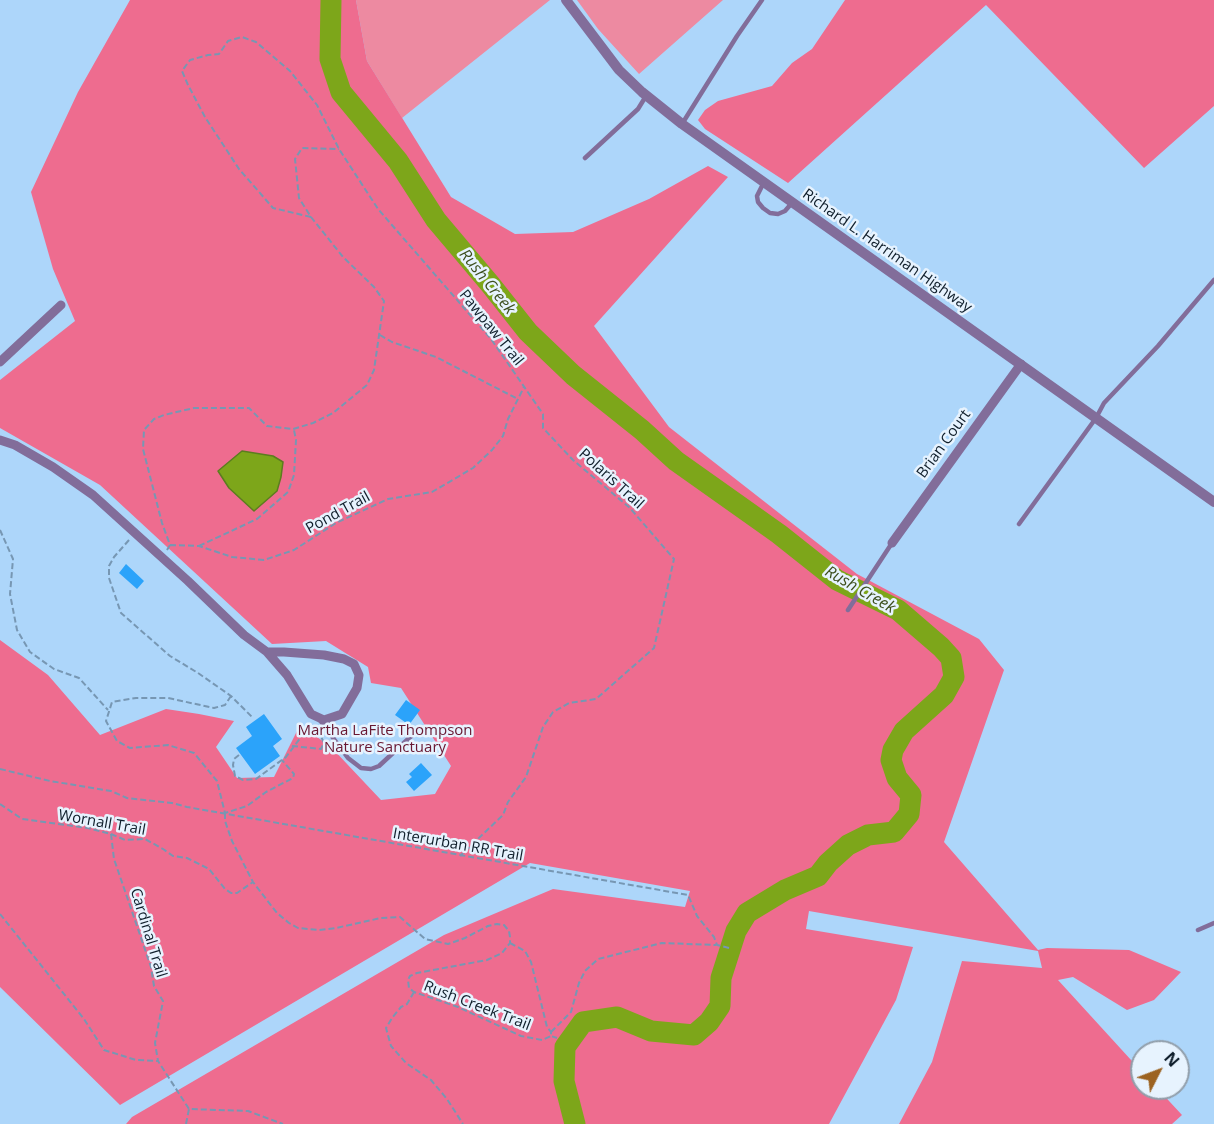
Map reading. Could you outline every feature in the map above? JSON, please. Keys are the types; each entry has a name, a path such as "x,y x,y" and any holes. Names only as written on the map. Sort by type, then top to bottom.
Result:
{"street":[{"name":"Richard L. Harriman Highway","path":"566,0 604,54 646,96 682,124 1214,502"},
{"path":"0,362 61,305"},
{"name":"Brian Court","path":"892,543 1021,364"},
{"path":"0,440 15,445 53,467 93,495 244,635 267,652 287,675 311,714 324,720 342,714 357,688 359,675 354,664 344,659 324,656 294,652 267,652"}],"lane":[{"path":"682,124 762,0"},
{"path":"585,158 638,109 646,96"},
{"path":"764,182 757,196 763,208 770,213 778,214 793,202"},
{"path":"1019,524 1096,418 1104,403 1158,346 1214,280"},
{"path":"848,610 892,543"},
{"path":"316,716 348,758 361,768 371,769 379,766 420,728"},
{"path":"1198,930 1214,922"}],"path":[{"name":"Pawpaw Trail","path":"312,217 273,208 254,189 205,117 182,71 190,60 219,54 228,41 243,37 256,42 290,71 317,105 339,149 378,208 490,339 524,387 518,399"},
{"path":"162,558 170,545 143,449 144,430 154,419 194,408 249,408 267,426 293,429 313,423 333,413 367,385 374,370 384,301 343,256 299,198 295,159 302,148 339,149"},
{"path":"380,335 392,342 436,357 518,399"},
{"name":"Polaris Trail","path":"460,856 503,815 508,802 526,777 543,726 553,712 569,703 596,699 654,648 674,559 630,508 573,460 543,428 543,414 524,387"},
{"name":"Pond Trail","path":"170,545 199,546 232,557 264,560 294,550 336,523 388,499 432,492 473,468 503,436 518,399"},
{"name":"Pond Trail","path":"199,546 257,519 288,492 294,475 296,440 293,429"},
{"path":"0,530 13,559 10,594 17,630 30,652 54,669 79,678 109,711"},
{"path":"135,533 109,566 109,578 121,613 170,656 231,696 253,718"},
{"path":"231,696 225,705 214,708 168,698 136,698 112,702 106,721 117,741 130,748 168,745 194,753 217,781 225,821 232,841 253,882"},
{"path":"292,747 321,749 324,743 318,735 316,716"},
{"path":"239,755 234,759 232,769 235,776 243,780 256,778 282,760 316,716"},
{"path":"224,812 247,806 266,792 293,778 294,774 282,760"},
{"name":"Wornall Trail","path":"0,769 51,781 111,791 127,798 224,812"},
{"name":"Wornall Trail","path":"0,804 22,819 88,828 125,840 145,839 173,856 187,858 209,869 231,893 237,893 253,882"},
{"name":"Interurban RR Trail","path":"224,812 688,895 697,916 714,937 717,945"},
{"name":"Cardinal Trail","path":"111,834 114,859 151,967 153,986 163,1002 155,1043 158,1061"},
{"name":"Rush Creek Trail","path":"253,882 277,913 298,928 319,930 400,916 425,939 448,944 488,927 504,924 509,931 510,943 502,953 487,960 430,970 410,976 409,988 414,993 458,1007 521,1036 542,1040 551,1036 557,1038"},
{"path":"0,914 84,1019 104,1050 136,1060 158,1061 189,1109 186,1124"},
{"name":"Rush Creek Trail","path":"510,943 525,951 531,962 551,1036"},
{"path":"551,1032 571,1012 579,983 585,971 598,958 662,943 717,945 729,948"},
{"path":"414,993 407,1004 400,1007 386,1028 391,1046 406,1063 430,1080 447,1099 463,1124"},
{"path":"189,1109 248,1111 283,1124"}],"shaded area":[{"name":"Martha LaFite Thompson Nature Sanctuary","path":"130,0 356,0 367,61 451,197 515,234 573,232 649,199 708,166 728,177 594,326 669,427 857,574 979,639 1004,670 944,842 1038,950 1047,948 1129,950 1181,972 1154,1000 1127,1010 1073,977 1058,980 1130,1059 1130,1100 1168,1100 1182,1115 1172,1124 899,1124 932,1062 962,961 1042,968 1038,951 809,911 806,929 913,947 896,1000 829,1124 126,1124 132,1117 444,935 553,889 685,907 690,891 530,863 120,1105 0,987 0,640 48,675 100,735 166,709 234,721 216,747 237,778 274,777 300,725 331,747 381,800 435,794 451,766 401,688 371,683 368,667 326,641 272,644 100,485 0,428 0,380 75,321 53,269 31,192 78,92"},
{"path":"356,0 550,0 402,118 367,61"},
{"path":"577,0 723,0 639,74 598,29"},
{"path":"845,0 1214,0 1214,106 1144,168 986,5 788,183 705,129 698,120 705,110 718,101 772,86 792,63 812,49"},
{"path":"242,451 273,456 283,462 277,491 254,511 229,488 218,471"}],"building":[{"path":"126,564 144,581 137,589 119,573"},
{"path":"406,700 420,710 409,725 395,715"},
{"name":"Martha LaFite Thompson Nature Sanctuary","path":"264,714 282,739 273,746 280,756 255,774 236,748 252,736 246,727"},
{"path":"421,763 432,775 414,791 406,782 412,777 409,774"}],"waterway":[{"name":"Rush Creek","path":"331,0 330,59 341,92 398,161 436,220 528,332 573,375 642,430 676,461 779,534 837,580 898,610 951,658 954,677 944,695 904,731 893,750 891,760 897,778 911,795 909,814 894,832 868,835 848,845 828,863 818,876 785,890 747,913 736,931 721,978 720,1006 709,1022 694,1035 651,1031 617,1017 583,1022 565,1047 564,1081 575,1124"}]}
